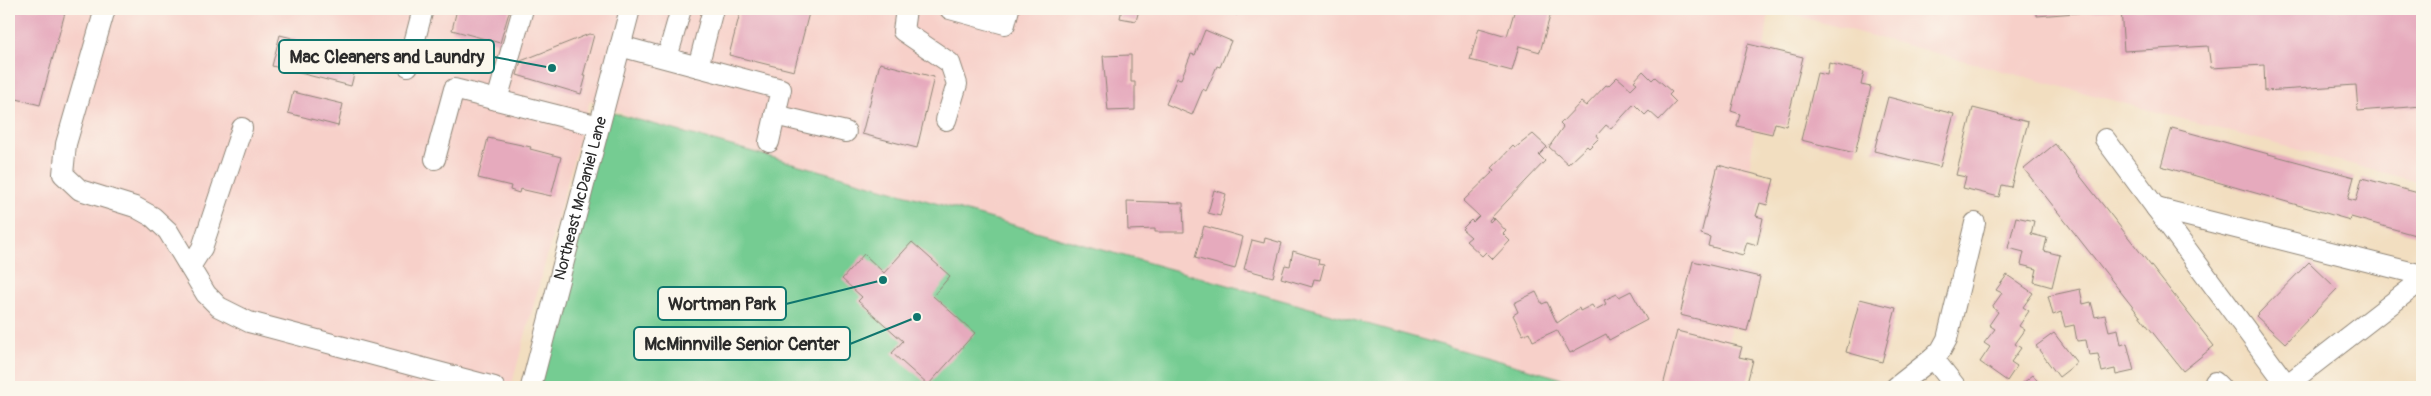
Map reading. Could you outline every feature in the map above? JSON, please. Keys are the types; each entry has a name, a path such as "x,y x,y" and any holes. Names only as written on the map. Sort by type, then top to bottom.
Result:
{"street":[{"path":"105,9 66,144 63,174 80,190 135,207 153,217 168,231 206,294 219,307 249,322 494,387"},
{"path":"408,66 423,9"},
{"path":"497,100 523,9"},
{"name":"Northeast McDaniel Lane","path":"531,387 630,9"},
{"path":"667,58 680,9"},
{"path":"698,67 713,9"},
{"path":"906,9 904,31 950,64 957,84 946,120"},
{"path":"950,9 1005,24 1010,9"},
{"path":"620,46 781,89 768,142"},
{"path":"435,159 454,89 599,126"},
{"path":"775,116 846,132"},
{"path":"190,267 202,248 242,128"},
{"path":"2105,139 2285,386 2422,280"},
{"path":"2156,208 2422,275"},
{"path":"1896,387 1933,358 1941,350 1947,338 1974,223"},
{"path":"1933,358 1956,387"}],"shaded area":[{"path":"9,9 1769,9 1723,387 1592,387 638,120 590,100 511,387 9,387"},
{"path":"1771,9 2422,9 2422,183"}],"green space":[{"path":"603,110 1592,387 530,387"}],"building":[{"path":"9,9 66,9 40,105 9,97"},
{"path":"457,9 510,9 500,43 452,30"},
{"path":"739,9 810,9 794,71 729,55 740,13 738,12"},
{"path":"1122,9 1153,9 1152,13 1139,10 1136,21 1120,18"},
{"path":"1222,9 1240,9 1237,15"},
{"path":"1515,9 1552,9 1540,52 1519,46 1512,71 1470,60 1479,28 1507,36"},
{"path":"2037,9 2114,9 2114,10 2037,16"},
{"path":"2121,9 2422,9 2422,106 2358,111 2356,85 2265,91 2264,65 2211,68 2208,46 2124,51"},
{"path":"1205,30 1231,41 1220,67 1217,66 1206,91 1203,89 1192,115 1166,104 1177,78 1181,79 1191,54 1195,55"},
{"path":"589,34 594,35 583,76 586,76 581,94 517,75 521,61"},
{"path":"280,35 359,55 351,86 272,66"},
{"path":"1748,44 1803,57 1786,126 1775,123 1772,134 1737,126 1740,114 1731,111"},
{"path":"1131,55 1131,82 1135,82 1135,110 1108,111 1103,56"},
{"path":"880,63 934,77 917,148 862,134"},
{"path":"1829,63 1864,72 1861,85 1871,87 1855,153 1801,140 1817,73 1827,75"},
{"path":"1643,71 1652,80 1655,77 1672,92 1669,95 1676,102 1659,120 1649,111 1645,115 1634,104 1611,129 1606,125 1597,135 1599,138 1589,148 1587,146 1568,164 1549,147 1563,127 1560,124 1581,102 1586,106 1606,85 1608,86 1617,77 1631,89 1637,83 1634,81"},
{"path":"293,92 343,104 338,126 288,113"},
{"path":"1888,97 1954,114 1940,167 1874,151"},
{"path":"1973,108 2028,122 2011,187 2002,185 1999,197 1963,188 1966,177 1956,175"},
{"path":"2172,128 2354,177 2348,199 2356,201 2362,178 2422,194 2422,237 2351,217 2350,220 2161,166"},
{"path":"1533,134 1547,147 1539,155 1545,161 1489,220 1490,222 1494,218 1506,231 1503,234 1510,241 1493,259 1486,252 1482,256 1466,241 1471,237 1462,229 1471,220 1473,222 1479,216 1463,201 1495,170 1492,168 1513,146 1515,148"},
{"path":"488,138 531,147 530,149 561,157 551,196 520,189 519,193 510,190 511,186 478,178"},
{"path":"2055,144 2214,346 2183,371 2024,169"},
{"path":"1718,165 1774,179 1767,205 1760,203 1756,216 1763,218 1757,245 1747,242 1743,255 1708,246 1710,237 1701,234"},
{"path":"1214,190 1226,194 1220,216 1208,213"},
{"path":"1127,201 1183,203 1184,232 1155,232 1155,229 1128,230"},
{"path":"2016,217 2034,221 2031,234 2047,238 2044,251 2060,255 2052,287 2034,282 2037,269 2021,265 2024,252 2008,248"},
{"path":"1204,226 1243,237 1235,269 1195,258"},
{"path":"1265,238 1282,243 1273,277 1244,269 1252,240 1264,243"},
{"path":"912,242 950,276 933,296 975,333 928,385 892,353 903,341 858,301 862,297 842,279 864,254 884,273"},
{"path":"1293,251 1319,259 1318,264 1324,265 1320,280 1314,279 1312,287 1281,278 1285,265 1290,266"},
{"path":"1693,261 1760,277 1747,331 1680,315"},
{"path":"2309,262 2337,289 2285,343 2256,316"},
{"path":"2007,275 2033,293 2023,307 2029,311 2019,326 2025,330 2015,344 2021,348 2011,362 2017,366 2007,381 1980,362 1990,347 1984,343 1995,329 1989,325 1998,312 1992,307 2002,293 1996,290"},
{"path":"2080,289 2083,304 2091,302 2095,317 2105,315 2109,331 2118,329 2121,345 2127,343 2134,371 2116,375 2115,369 2102,372 2098,354 2089,355 2086,340 2077,341 2074,325 2065,327 2061,312 2053,315 2048,296"},
{"path":"1631,291 1647,320 1609,340 1606,334 1570,353 1557,330 1533,341 1529,332 1523,335 1513,315 1518,312 1514,303 1536,292 1542,304 1547,302 1557,323 1579,308 1580,311 1592,305 1595,310 1606,304 1604,300 1617,294 1619,297"},
{"path":"1860,299 1896,308 1882,362 1846,352"},
{"path":"1677,331 1742,347 1739,357 1753,360 1746,387 1663,386"},
{"path":"2054,333 2077,363 2059,377 2036,346"},
{"path":"2033,375 2042,387 2018,387"}],"place":[{"name":"Mac Cleaners and Laundry","path":"552,68"},
{"name":"Wortman Park","path":"883,280"},
{"name":"McMinnville Senior Center","path":"917,317"}]}
